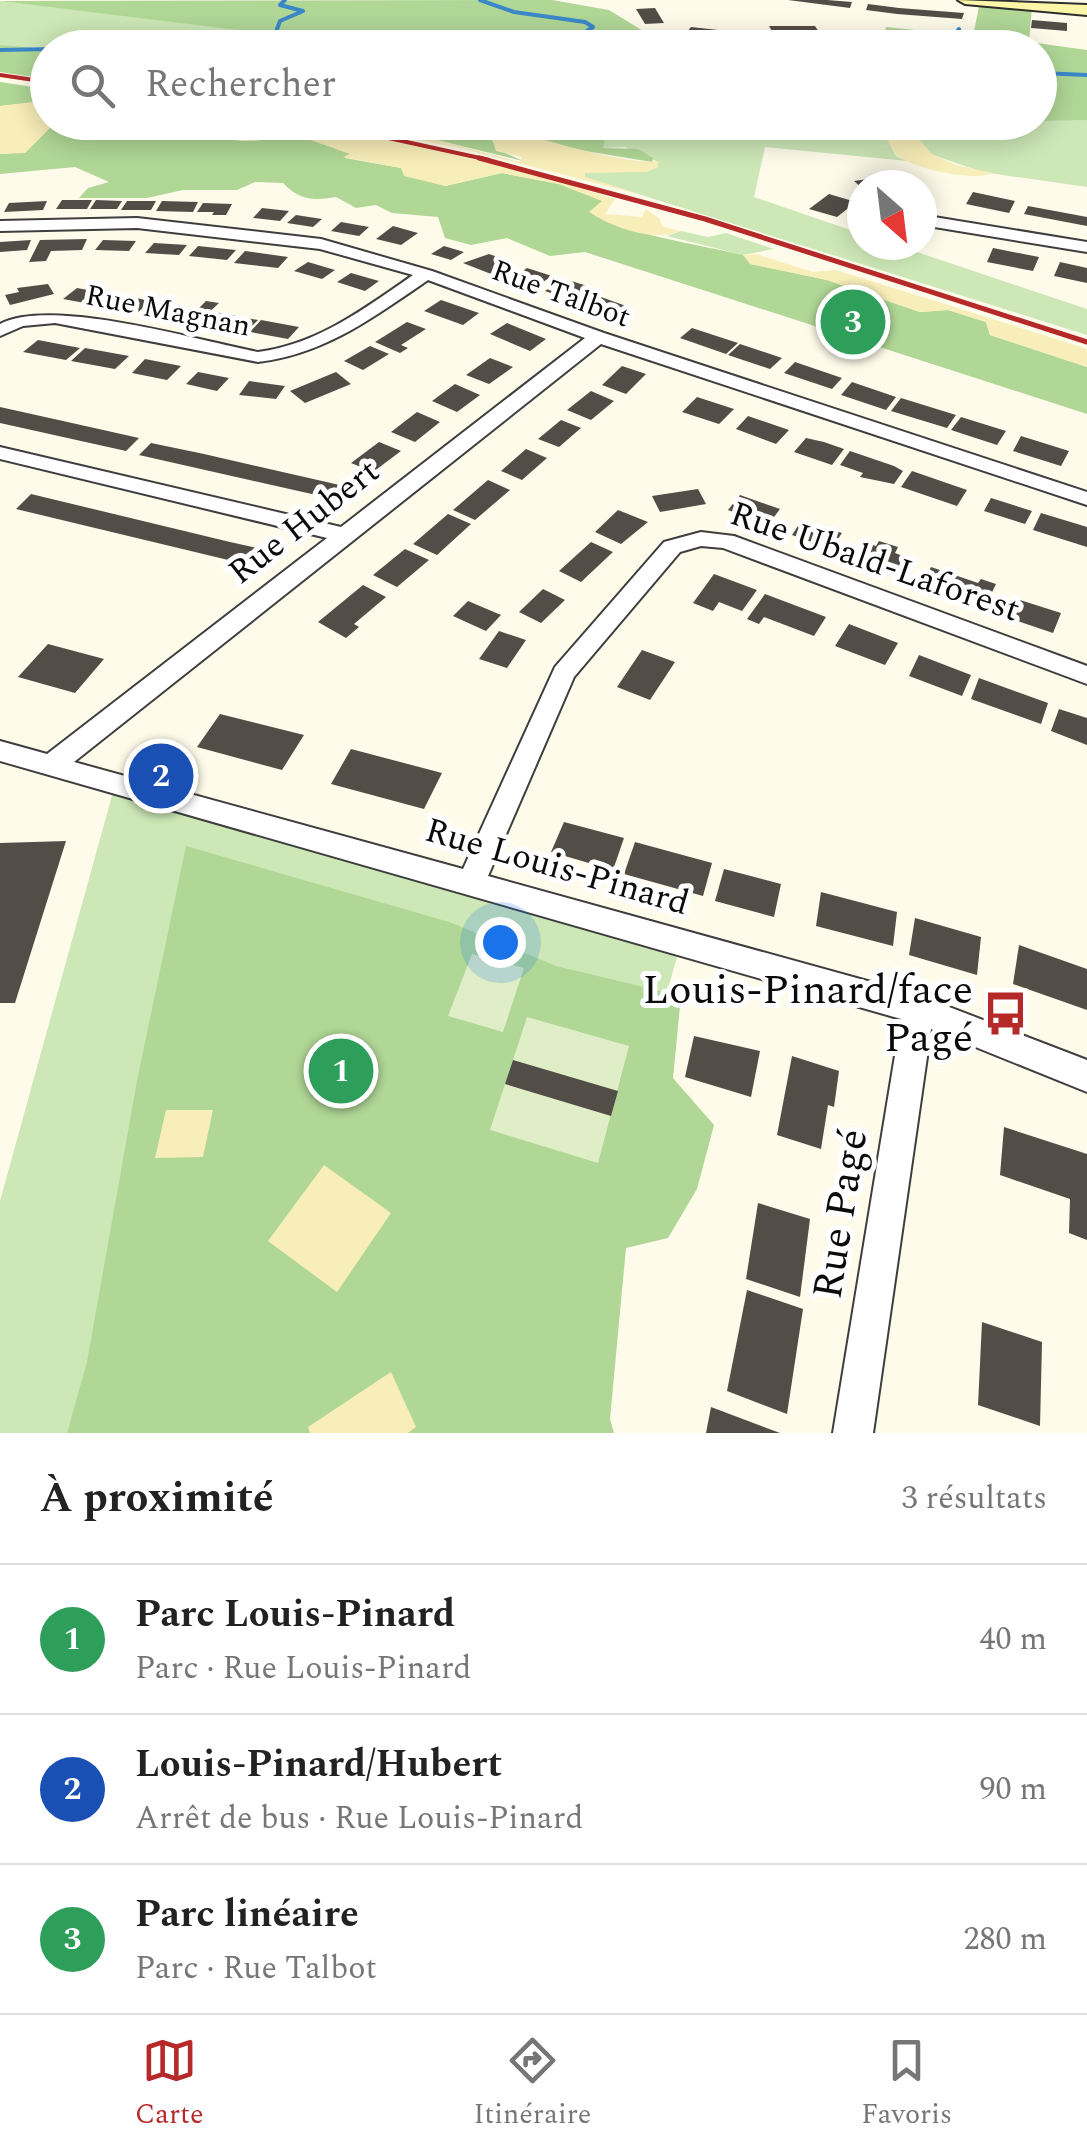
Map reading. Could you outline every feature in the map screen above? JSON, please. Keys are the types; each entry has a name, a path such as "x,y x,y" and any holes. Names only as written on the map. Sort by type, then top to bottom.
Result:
{"street":[{"path":"965,0 1087,10"},
{"path":"937,222 1087,247"},
{"name":"Rue Talbot","path":"0,226 137,223 303,242 426,274 598,337 1087,499"},
{"name":"Rue Magnan","path":"0,331 19,321 54,318 258,357 283,356 341,330 426,274"},
{"name":"Rue Hubert","path":"54,764 598,337"},
{"path":"0,452 345,535"},
{"name":"Rue Ubald-Laforest","path":"471,882 564,673 672,547 701,540 726,541 1087,675"},
{"name":"Rue Louis-Pinard","path":"0,751 918,1009 1087,1076"},
{"name":"Rue Pagé","path":"852,1433 918,1009"}],"green space":[{"path":"552,0 609,10 642,30 238,30 0,1"},
{"path":"0,1 243,30 30,30 30,47 0,45"},
{"path":"980,2 1032,7 1030,30 974,30"},
{"path":"0,45 30,48 30,76 0,72"},
{"path":"1057,46 1087,50 1087,120 1057,121"},
{"path":"0,82 30,86 30,103 0,106"},
{"path":"1057,120 1087,120 1087,187 982,172 890,140 1057,140"},
{"path":"37,140 311,140 351,154 345,158 401,168 445,186 502,173 559,184 603,201 590,212 623,227 743,255 751,264 827,280 920,312 948,310 986,322 990,335 1087,367 1087,414 585,252 550,256 507,238 471,245 445,238 438,217 392,213 376,205 356,208 336,197 307,198 283,183 255,182 237,190 183,190 147,198 79,198 88,188 109,182 75,167 0,174 0,154 25,152"},
{"path":"437,140 492,140 503,152 523,161"},
{"path":"541,140 605,140 603,148 638,149 653,158 652,162"},
{"path":"604,140 888,140 896,156 907,161 765,147 754,197 847,229 847,260 584,177 585,172 632,170 658,162 625,147 602,148"},
{"path":"681,231 708,237 726,233 774,249 743,255 667,236"},
{"path":"937,259 1087,309 1087,335 848,260"},
{"path":"116,781 681,942 562,1372 540,1433 0,1433 0,1201"},
{"path":"186,846 449,922 556,966 681,996 673,1078 714,1125 697,1189 668,1238 626,1248 610,1419 614,1433 67,1433 87,1362 137,1081"},
{"path":"472,954 524,968 503,1032 448,1016"},
{"path":"527,1017 629,1046 598,1163 490,1130"}],"sand":[{"path":"30,102 30,140 38,140 25,153 0,154 0,106"},
{"path":"311,140 385,140 534,174 615,199 605,214 642,217 646,209 659,218 663,227 681,231 658,235 621,228 589,212 602,201 559,184 502,173 445,186 404,176 401,168 343,157 350,154"},
{"path":"418,140 436,140 519,162 522,157 496,151 493,140 543,140 605,155 659,162 658,167 647,172 585,173 585,177 642,195"},
{"path":"888,140 920,140 933,155 993,173 960,175 909,162 896,154"},
{"path":"756,254 813,272 836,270 1087,349 1087,367 990,335 986,322 948,310 920,312 827,280 750,264 743,255"},
{"path":"166,1110 213,1110 203,1157 155,1158"},
{"path":"324,1165 391,1213 337,1292 268,1241"},
{"path":"391,1372 416,1427 408,1433 310,1433 308,1427"}],"building":[{"path":"788,0 827,0 852,2 850,8"},
{"path":"868,4 964,13 962,19 897,14 866,10"},
{"path":"655,8 664,23 645,24 636,9"},
{"path":"1032,20 1067,23 1067,31 1031,28"},
{"path":"769,26 815,26 818,30 771,30"},
{"path":"973,192 1015,201 1009,213 966,204"},
{"path":"829,194 847,199 847,209 837,217 809,209"},
{"path":"62,200 92,200 87,209 56,209"},
{"path":"96,200 122,201 117,209 90,209"},
{"path":"47,201 43,210 4,212 9,203"},
{"path":"127,201 156,201 151,210 121,210"},
{"path":"162,201 198,202 193,212 156,211"},
{"path":"203,203 232,204 226,215 212,215 214,212 197,212"},
{"path":"1028,206 1087,217 1087,226 1024,214"},
{"path":"262,208 289,211 280,221 253,218"},
{"path":"296,215 322,219 313,227 287,223"},
{"path":"341,222 369,227 359,236 331,231"},
{"path":"393,226 418,233 401,245 376,239"},
{"path":"87,239 82,250 51,251 46,261 29,262 40,240"},
{"path":"31,240 27,250 0,252 0,242"},
{"path":"103,240 136,241 129,251 95,250"},
{"path":"154,243 187,245 179,255 145,253"},
{"path":"198,246 236,250 227,260 189,256"},
{"path":"444,246 464,252 451,260 431,254"},
{"path":"993,248 1039,257 1033,271 987,262"},
{"path":"245,251 288,257 278,268 234,263"},
{"path":"489,254 510,261 491,274 463,263"},
{"path":"308,262 335,270 322,279 294,271"},
{"path":"1060,262 1087,268 1087,283 1054,276"},
{"path":"527,268 552,276 534,288 509,280"},
{"path":"351,273 379,281 365,291 337,282"},
{"path":"571,281 594,288 588,292 596,295 584,305 545,291 558,282 566,285"},
{"path":"48,284 54,294 10,305 5,295 19,292 17,288"},
{"path":"77,288 114,295 101,306 63,299"},
{"path":"125,296 151,301 137,313 111,308"},
{"path":"601,297 629,307 617,316 588,305"},
{"path":"441,300 479,313 463,325 424,311"},
{"path":"206,301 219,303 196,325 154,316 167,305 196,311"},
{"path":"215,312 258,320 245,333 202,325"},
{"path":"261,320 299,327 288,339 250,332"},
{"path":"407,322 426,329 401,345 408,348 400,353 375,342"},
{"path":"507,323 546,339 530,351 490,334"},
{"path":"692,328 738,343 726,354 680,338"},
{"path":"38,340 80,348 66,360 23,352"},
{"path":"740,344 782,358 770,369 728,355"},
{"path":"370,346 389,354 363,370 344,361"},
{"path":"85,348 129,356 115,369 71,361"},
{"path":"490,358 513,367 489,384 466,375"},
{"path":"145,359 181,366 167,380 132,373"},
{"path":"795,362 842,378 832,389 784,373"},
{"path":"622,366 646,374 626,394 602,385"},
{"path":"198,372 229,378 217,391 186,384"},
{"path":"336,372 351,384 305,403 290,391"},
{"path":"249,381 285,386 276,399 239,395"},
{"path":"852,382 896,397 886,410 841,395"},
{"path":"455,384 480,395 457,412 432,401"},
{"path":"591,391 614,401 591,420 567,410"},
{"path":"697,397 734,409 719,424 682,412"},
{"path":"901,398 956,415 947,428 891,411"},
{"path":"0,407 139,438 126,451 0,423"},
{"path":"417,412 440,422 415,442 391,432"},
{"path":"748,416 789,430 776,444 736,429"},
{"path":"961,417 1006,431 997,445 951,430"},
{"path":"561,420 581,428 559,447 538,439"},
{"path":"1021,436 1069,451 1061,466 1013,451"},
{"path":"806,438 844,449 832,465 794,452"},
{"path":"379,442 401,451 373,472 351,463"},
{"path":"151,443 344,486 334,499 139,455"},
{"path":"526,449 547,458 522,480 501,471"},
{"path":"850,451 903,471 894,484 860,477 863,473 840,465"},
{"path":"912,471 967,490 957,506 901,487"},
{"path":"488,480 510,490 475,520 453,510"},
{"path":"698,489 706,504 660,512 652,496"},
{"path":"31,494 261,549 249,565 16,509"},
{"path":"740,495 780,509 768,525 728,510"},
{"path":"991,498 1032,511 1025,524 984,511"},
{"path":"618,510 648,522 621,544 595,532"},
{"path":"1041,513 1087,527 1087,547 1033,530"},
{"path":"448,514 471,524 437,555 413,544"},
{"path":"802,520 842,533 831,549 792,535"},
{"path":"879,541 898,547 895,553 905,557 896,573 856,558 866,543 876,546"},
{"path":"591,542 613,552 581,582 559,571"},
{"path":"405,549 429,560 397,587 373,575"},
{"path":"931,567 978,583 981,579 996,584 984,609 921,587"},
{"path":"714,574 757,590 742,611 719,602 713,611 693,603"},
{"path":"363,585 386,597 354,624 359,627 346,638 318,622"},
{"path":"543,589 565,600 541,623 519,612"},
{"path":"765,594 826,617 814,636 764,617 759,624 747,619"},
{"path":"1014,598 1061,613 1053,633 1006,617"},
{"path":"468,601 501,615 486,631 453,616"},
{"path":"849,624 898,643 885,665 835,646"},
{"path":"499,631 526,640 507,668 479,659"},
{"path":"48,644 104,659 75,693 18,677"},
{"path":"642,650 675,662 650,700 617,687"},
{"path":"919,655 971,675 962,696 909,676"},
{"path":"979,678 1048,703 1041,724 971,699"},
{"path":"1059,709 1087,718 1087,745 1051,731"},
{"path":"220,714 304,735 282,770 197,747"},
{"path":"351,749 442,773 424,809 331,784"},
{"path":"564,822 624,838 613,870 551,852"},
{"path":"66,841 15,1003 0,1003 0,843"},
{"path":"635,842 712,863 703,896 624,874"},
{"path":"724,869 781,884 774,917 715,901"},
{"path":"821,892 897,912 893,946 816,926"},
{"path":"915,918 981,937 977,975 909,955"},
{"path":"1019,945 1087,969 1087,1010 1013,984"},
{"path":"694,1036 760,1051 751,1097 685,1077"},
{"path":"792,1056 839,1071 834,1107 828,1105 821,1149 777,1135"},
{"path":"513,1060 618,1091 611,1116 505,1084"},
{"path":"1004,1127 1087,1154 1087,1240 1069,1233 1070,1199 1000,1175"},
{"path":"758,1203 810,1219 800,1297 746,1279"},
{"path":"747,1290 803,1309 787,1414 727,1391"},
{"path":"982,1322 1042,1342 1040,1426 978,1405"},
{"path":"711,1407 780,1433 706,1433"}],"waterway":[{"path":"277,30 280,21 303,11 280,5 285,0"},
{"path":"480,0 514,12 585,22 593,27 588,30"},
{"path":"0,50 30,49"},
{"path":"1057,74 1087,75"}],"railway":[{"path":"0,75 30,79"},
{"path":"397,140 489,160"},
{"path":"479,158 705,219 1087,342"}],"place":[{"name":"Parc linéaire","path":"853,322"},
{"name":"Louis-Pinard/Hubert","path":"161,776"},
{"name":"Louis-Pinard/face Pagé","path":"1006,1014"},
{"name":"Parc Louis-Pinard","path":"341,1071"}]}
